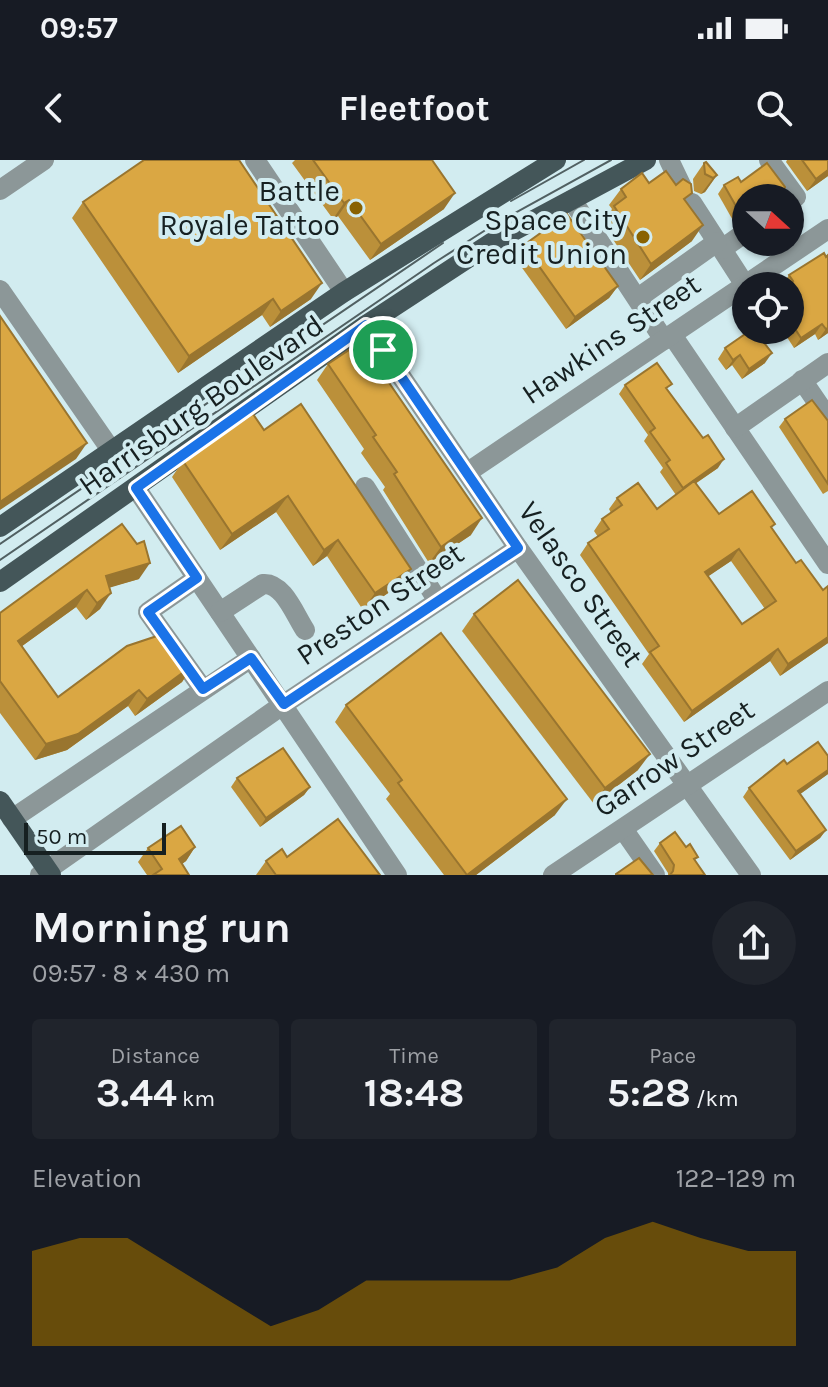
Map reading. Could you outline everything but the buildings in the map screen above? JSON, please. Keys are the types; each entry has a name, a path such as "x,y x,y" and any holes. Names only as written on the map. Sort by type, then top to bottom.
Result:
{"main road":[{"name":"Harrisburg Boulevard","path":"0,527 344,292 556,160"},
{"name":"Harrisburg Boulevard","path":"0,582 366,325 491,243 646,160"},
{"path":"0,801 46,873"}],"street":[{"path":"0,190 44,160"},
{"path":"255,160 344,292"},
{"path":"669,160 687,195 737,272"},
{"path":"769,160 787,184"},
{"path":"572,200 828,564"},
{"name":"Hawkins Street","path":"764,272 828,229"},
{"path":"638,298 732,239"},
{"path":"0,290 111,450"},
{"name":"Hawkins Street","path":"468,472 732,294"},
{"name":"Velasco Street","path":"366,325 518,548 751,875"},
{"path":"735,428 828,363"},
{"path":"802,380 828,418"},
{"path":"365,487 438,601"},
{"path":"136,488 397,875"},
{"name":"Preston Street","path":"46,873 284,704 518,548"},
{"path":"197,578 148,612 203,689"},
{"path":"220,612 263,584 270,583 278,588 305,630"},
{"path":"12,819 251,658"},
{"name":"Garrow Street","path":"553,875 828,691"},
{"path":"623,829 655,875"}],"tram line":[{"path":"511,201 584,160"},
{"path":"0,560 434,263 495,224 611,160"},
{"path":"0,544 443,243"}],"place":[{"name":"Battle Royale Tattoo","path":"356,208"},
{"name":"Space City Credit Union","path":"643,237"}],"route":[{"path":"366,325 383,350 518,548 284,704 251,658 203,689 148,612 197,578 136,488 366,325"}]}
